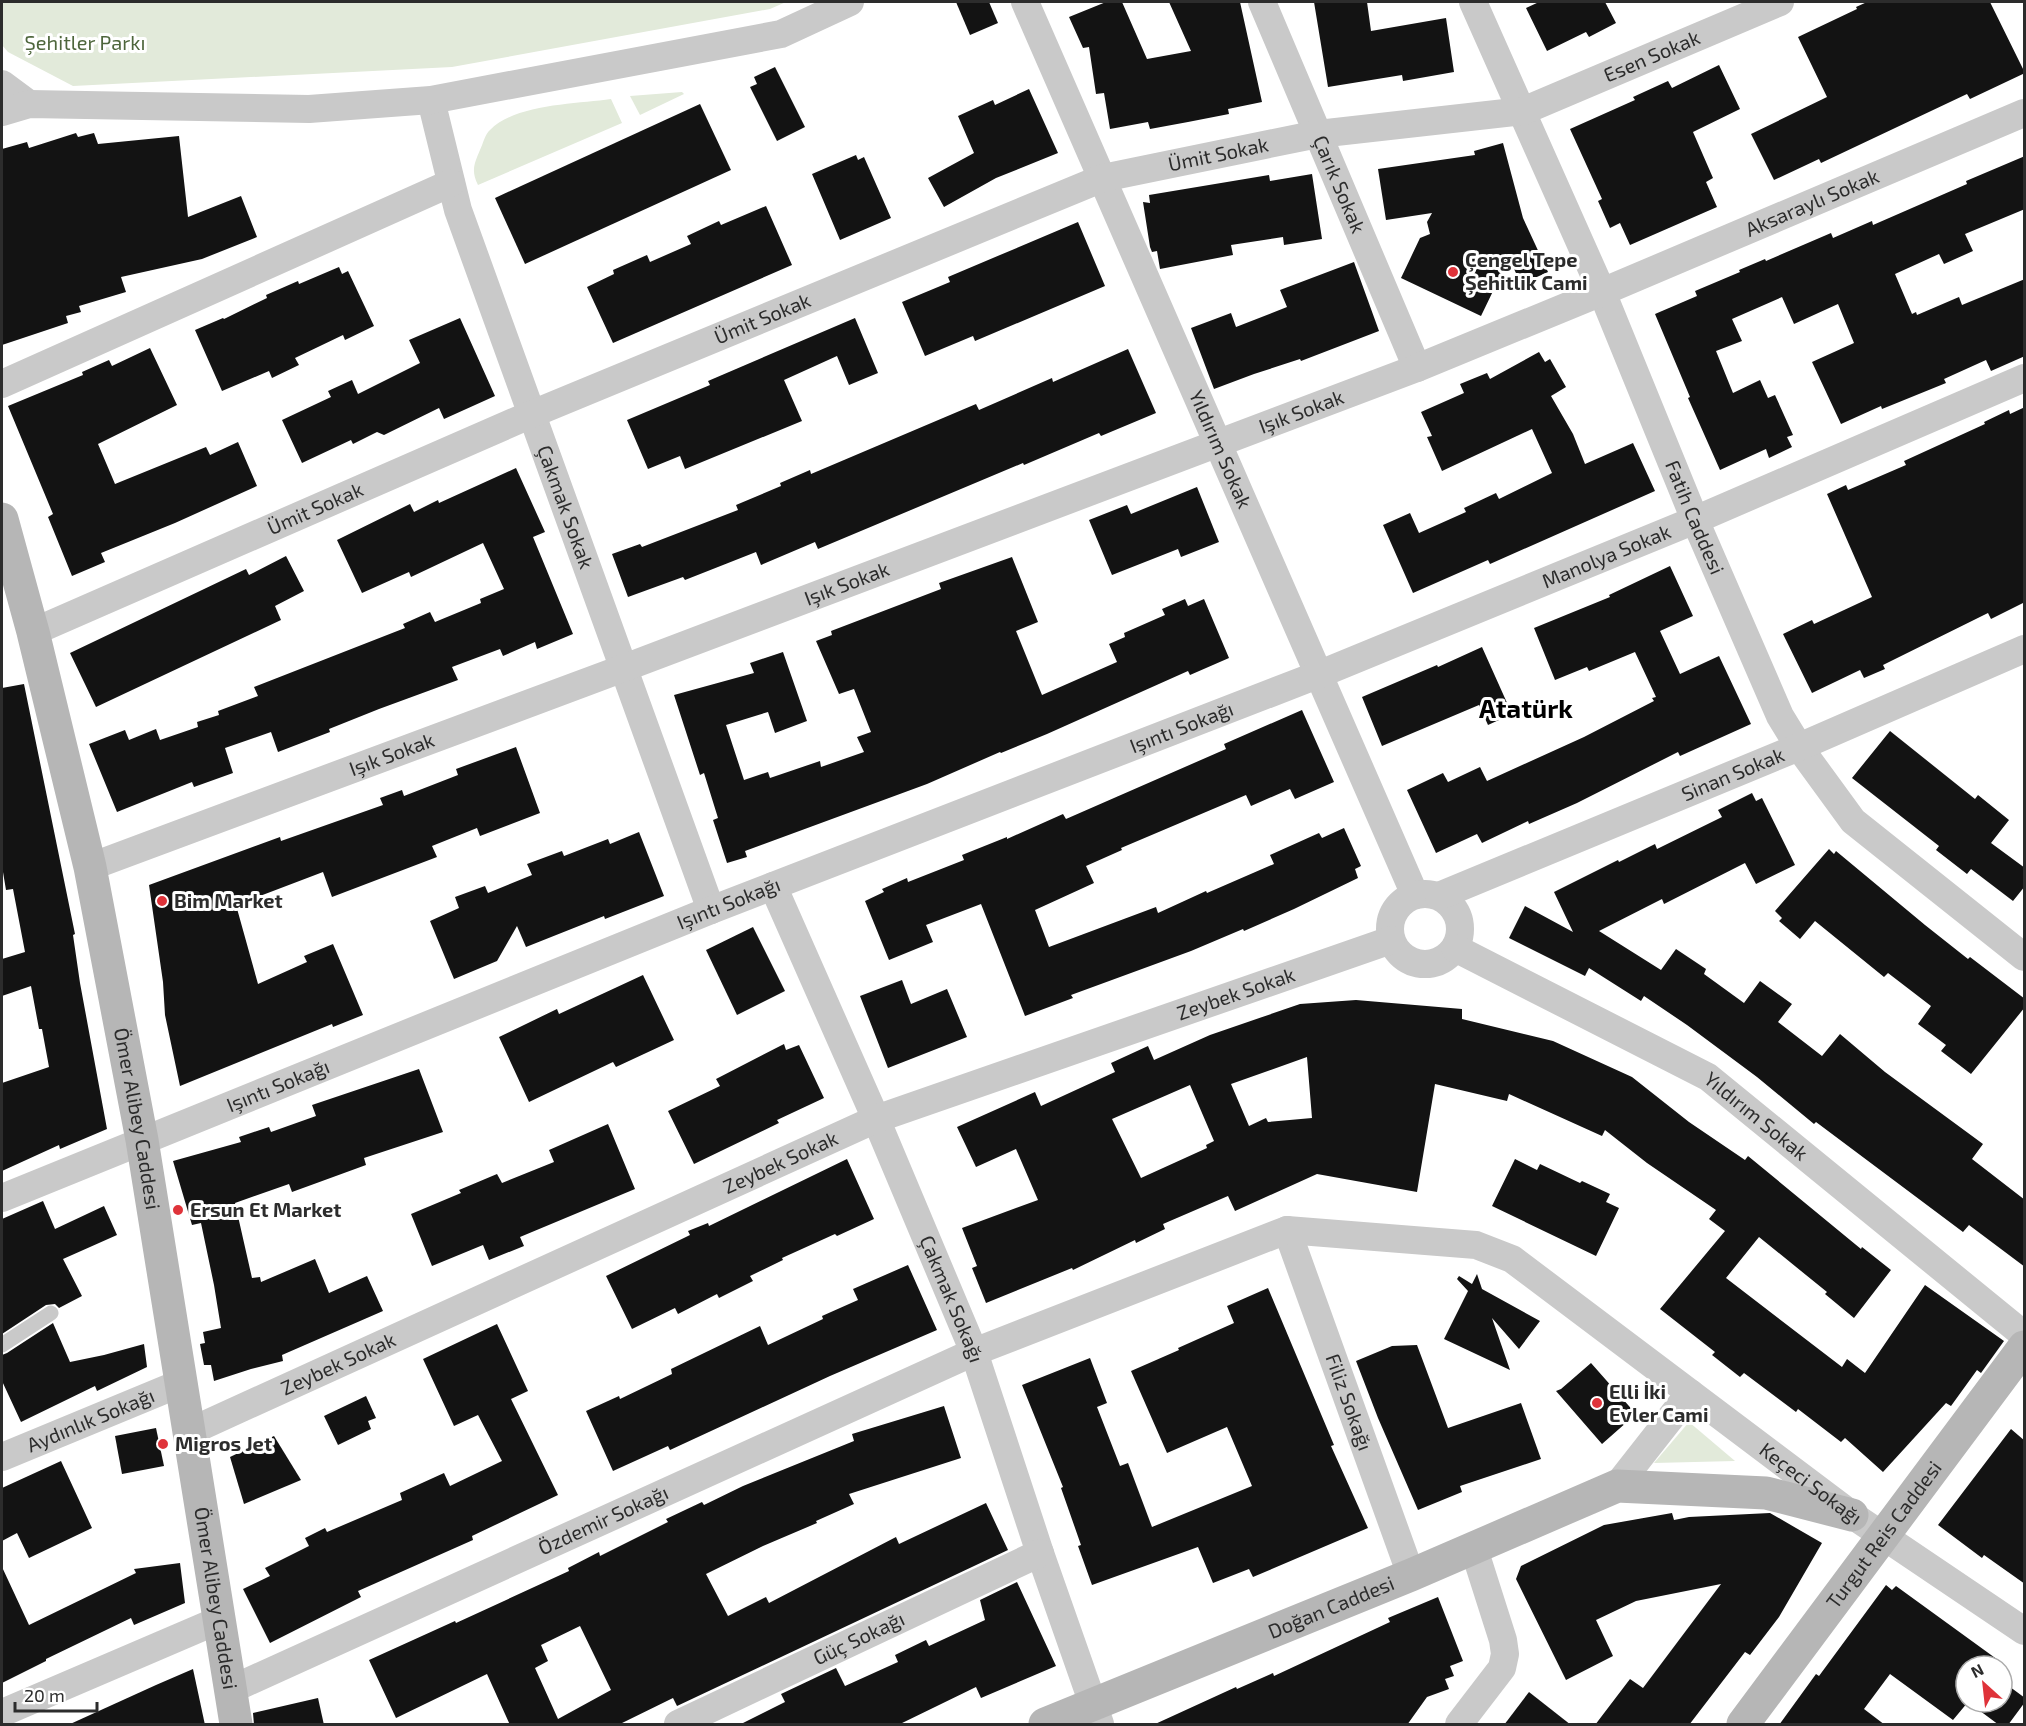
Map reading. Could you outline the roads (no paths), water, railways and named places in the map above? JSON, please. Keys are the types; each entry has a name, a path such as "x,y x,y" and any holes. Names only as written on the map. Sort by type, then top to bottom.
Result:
{"street":[{"path":"2,112 29,104 309,109 431,100 781,34 850,2"},
{"name":"Yıldırım Sokak","path":"1025,2 1320,674 1427,895"},
{"name":"Çarık Sokak","path":"1262,2 1417,368"},
{"name":"Fatih Caddesi","path":"1473,2 1602,292 1695,519 1780,716 1799,747 1853,821 2021,947"},
{"name":"Esen Sokak","path":"1522,111 1780,2"},
{"path":"2,84 29,104"},
{"name":"Çakmak Sokak","path":"431,100 458,210 711,910"},
{"name":"Ümit Sokak","path":"33,632 532,414 1103,178 1318,134 1522,111"},
{"name":"Aksaraylı Sokak","path":"1602,292 2025,113"},
{"path":"2,384 450,183"},
{"name":"Işık Sokak","path":"90,867 1417,368 1602,292"},
{"name":"Manolya Sokak","path":"1320,674 1695,519 2025,378"},
{"name":"Ömer Alibey Caddesi","path":"2,519 33,632 90,867 142,1140 236,1725"},
{"name":"Sinan Sokak","path":"1427,895 1799,747 2025,649"},
{"name":"Işıntı Sokağı","path":"2,1198 711,910 1320,674"},
{"name":"Çakmak Sokağı","path":"773,886 876,1119 974,1352 1096,1715"},
{"path":"1427,895 1450,903 1457,912 1460,937 1455,948 1447,957 1436,963 1414,963 1404,958 1396,950 1389,929 1391,918 1404,900 1427,895"},
{"name":"Zeybek Sokak","path":"189,1432 876,1119 1391,940"},
{"name":"Yıldırım Sokak","path":"1455,948 1708,1077 2025,1335"},
{"name":"Özdemir Sokağı","path":"230,1690 974,1352 1287,1230"},
{"name":"Keçeci Sokağı","path":"1287,1230 1476,1245 1512,1259 1852,1515 2025,1631"},
{"name":"Filiz Sokağı","path":"1287,1230 1411,1575"},
{"name":"Turgut Reis Caddesi","path":"1743,1725 2025,1347"},
{"name":"Aydınlık Sokağı","path":"2,1457 181,1383"},
{"name":"Doğan Caddesi","path":"1617,1486 1690,1392"},
{"name":"Doğan Caddesi","path":"1045,1725 1096,1715 1617,1486 1766,1493 1852,1515"},
{"path":"1459,1725 1502,1668 1505,1654 1503,1640 1474,1549"},
{"name":"Güç Sokağı","path":"678,1725 1040,1553"},
{"path":"2,1713 219,1620"}],"lane":[{"path":"2,1345 51,1314"}],"place":[{"name":"Çengel Tepe Şehitlik Cami","path":"1453,272"},
{"name":"Bim Market","path":"162,901"},
{"name":"Ersun Et Market","path":"178,1210"},
{"name":"Elli İki Evler Cami","path":"1597,1403"},
{"name":"Migros Jet","path":"163,1444"}],"district":[{"name":"Atatürk","path":"1526,709"}],"park label":[{"name":"Şehitler Parkı","path":"85,43"}]}
